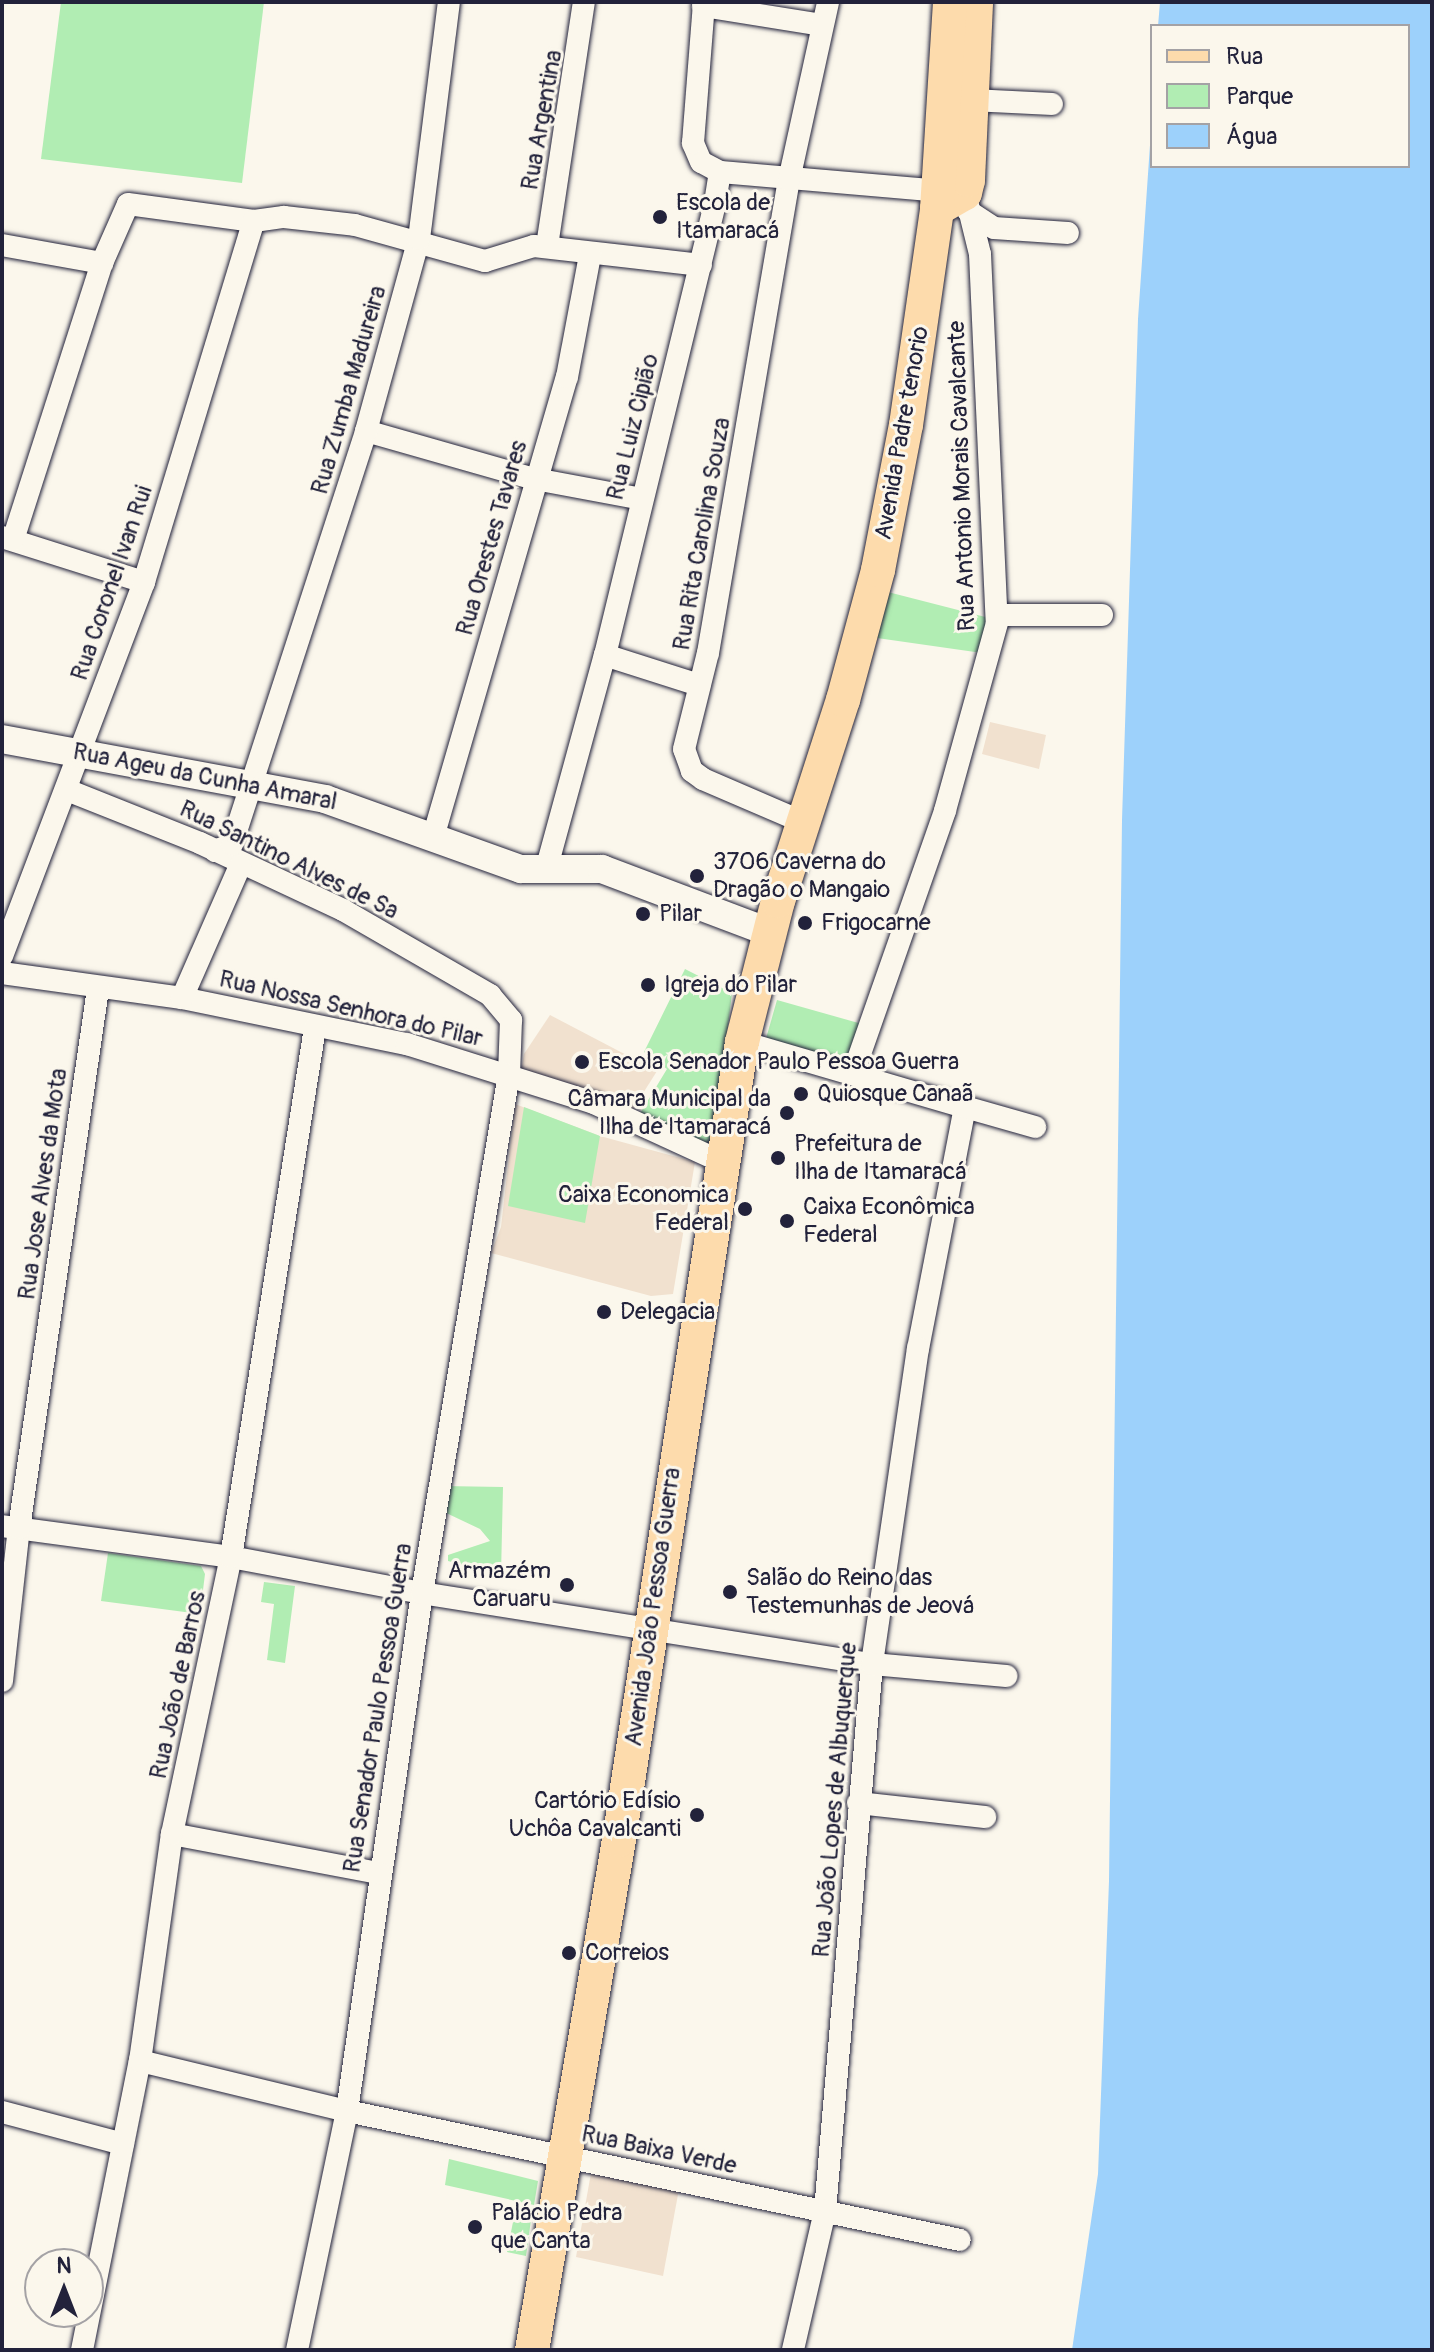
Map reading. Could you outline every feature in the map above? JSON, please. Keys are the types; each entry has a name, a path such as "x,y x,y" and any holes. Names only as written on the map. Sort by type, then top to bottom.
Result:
{"main road":[{"path":"950,2 952,201"},
{"name":"Avenida Padre tenorio","path":"789,868 805,823 878,570 972,100 976,2"},
{"name":"Avenida João Pessoa Guerra","path":"532,2350 619,1840 648,1627 720,1161 742,1042 769,932 789,868"}],"street":[{"name":"Rua Zumba Madureira","path":"215,851 232,844 253,782 366,431 419,239 449,2"},
{"name":"Rua Argentina","path":"540,246 584,2"},
{"name":"Rua Rita Carolina Souza","path":"805,823 692,771 684,749 699,685 789,180 828,2"},
{"path":"821,25 704,4 693,143 701,162 720,172 952,201 994,228 1068,233"},
{"path":"972,100 1052,104"},
{"name":"Rua Luiz Cipião","path":"546,870 605,655 701,265 720,172"},
{"name":"Rua Antonio Morais Cavalcante","path":"853,1073 945,811 998,615 981,269 952,201"},
{"path":"144,582 7,539 122,210 148,203 254,221 284,217 419,239 495,262 540,246 590,255 701,265"},
{"name":"Rua Coronel Ivan Rui","path":"2,956 34,863 67,790 144,582 254,221"},
{"path":"2,245 102,263"},
{"name":"Rua Orestes Tavares","path":"434,834 567,377 590,255"},
{"path":"366,431 535,479 642,499"},
{"path":"998,615 1102,615"},
{"path":"605,655 699,685"},
{"name":"Rua Ageu da Cunha Amaral","path":"2,739 253,782 434,834 521,869 602,869 769,932"},
{"name":"Rua Santino Alves de Sa","path":"67,790 215,851 240,866 343,910 504,1006 511,1020 509,1074"},
{"path":"182,998 240,866"},
{"name":"Rua Nossa Senhora do Pilar","path":"2,973 98,989 182,998 315,1028 407,1044 594,1103 720,1161"},
{"name":"Rua Jose Alves da Mota","path":"2,1681 10,1527 98,989"},
{"name":"Rua João de Barros","path":"82,2350 140,2061 172,1834 231,1557 315,1028"},
{"path":"742,1042 1035,1127"},
{"name":"Rua Senador Paulo Pessoa Guerra","path":"297,2350 347,2111 379,1873 422,1593 509,1074"},
{"name":"Rua João Lopes de Albuquerque","path":"793,2350 825,2211 872,1664 920,1333 965,1107"},
{"path":"10,1527 231,1557 422,1593 872,1664 1006,1676"},
{"path":"858,1803 985,1817"},
{"path":"172,1834 379,1873"},
{"name":"Rua Baixa Verde","path":"140,2061 347,2111 960,2240"},
{"path":"2,2112 123,2144"}],"shaded area":[{"path":"990,722 1046,735 1039,769 982,754"},
{"name":"Escola Senador Paulo Pessoa Guerra","path":"550,1015 657,1071 625,1122 518,1088 524,1054"},
{"path":"515,1104 600,1136 695,1162 673,1294 651,1296 491,1253 501,1227"},
{"path":"591,2173 679,2189 663,2276 576,2257"}],"green space":[{"path":"61,2 264,2 242,183 41,159"},
{"path":"884,591 997,620 989,654 870,637"},
{"path":"685,969 732,993 713,1152 633,1125 667,1069 644,1052"},
{"path":"777,1000 862,1024 850,1066 765,1042"},
{"path":"524,1107 600,1136 585,1223 508,1206"},
{"path":"443,1486 503,1487 501,1575 448,1561 448,1555 490,1541 480,1529 442,1511"},
{"path":"108,1553 201,1566 205,1574 200,1614 101,1601"},
{"path":"264,1582 295,1586 285,1663 267,1660 274,1604 261,1602"},
{"path":"449,2159 538,2181 534,2205 445,2185"},
{"path":"514,2217 531,2220 526,2256 507,2252"}],"water":[{"path":"1160,2 1432,2 1432,2350 1072,2350 1098,2174 1109,1881 1122,820 1138,319 1150,145 1150,168 1410,168 1410,24 1158,24"}],"place":[{"name":"Escola de Itamaracá","path":"660,217"},
{"name":"3706 Caverna do Dragão o Mangaio","path":"697,876"},
{"name":"Pilar","path":"643,914"},
{"name":"Frigocarne","path":"805,923"},
{"name":"Igreja do Pilar","path":"648,985"},
{"name":"Escola Senador Paulo Pessoa Guerra","path":"582,1062"},
{"name":"Quiosque Canaã","path":"801,1094"},
{"name":"Câmara Municipal da Ilha de Itamaracá","path":"787,1113"},
{"name":"Prefeitura de Ilha de Itamaracá","path":"778,1158"},
{"name":"Caixa Economica Federal","path":"745,1209"},
{"name":"Caixa Econômica Federal","path":"787,1221"},
{"name":"Delegacia","path":"604,1312"},
{"name":"Armazém Caruaru","path":"567,1585"},
{"name":"Salão do Reino das Testemunhas de Jeová","path":"730,1592"},
{"name":"Cartório Edísio Uchôa Cavalcanti","path":"697,1815"},
{"name":"Correios","path":"569,1953"},
{"name":"Palácio Pedra que Canta","path":"475,2227"}]}
